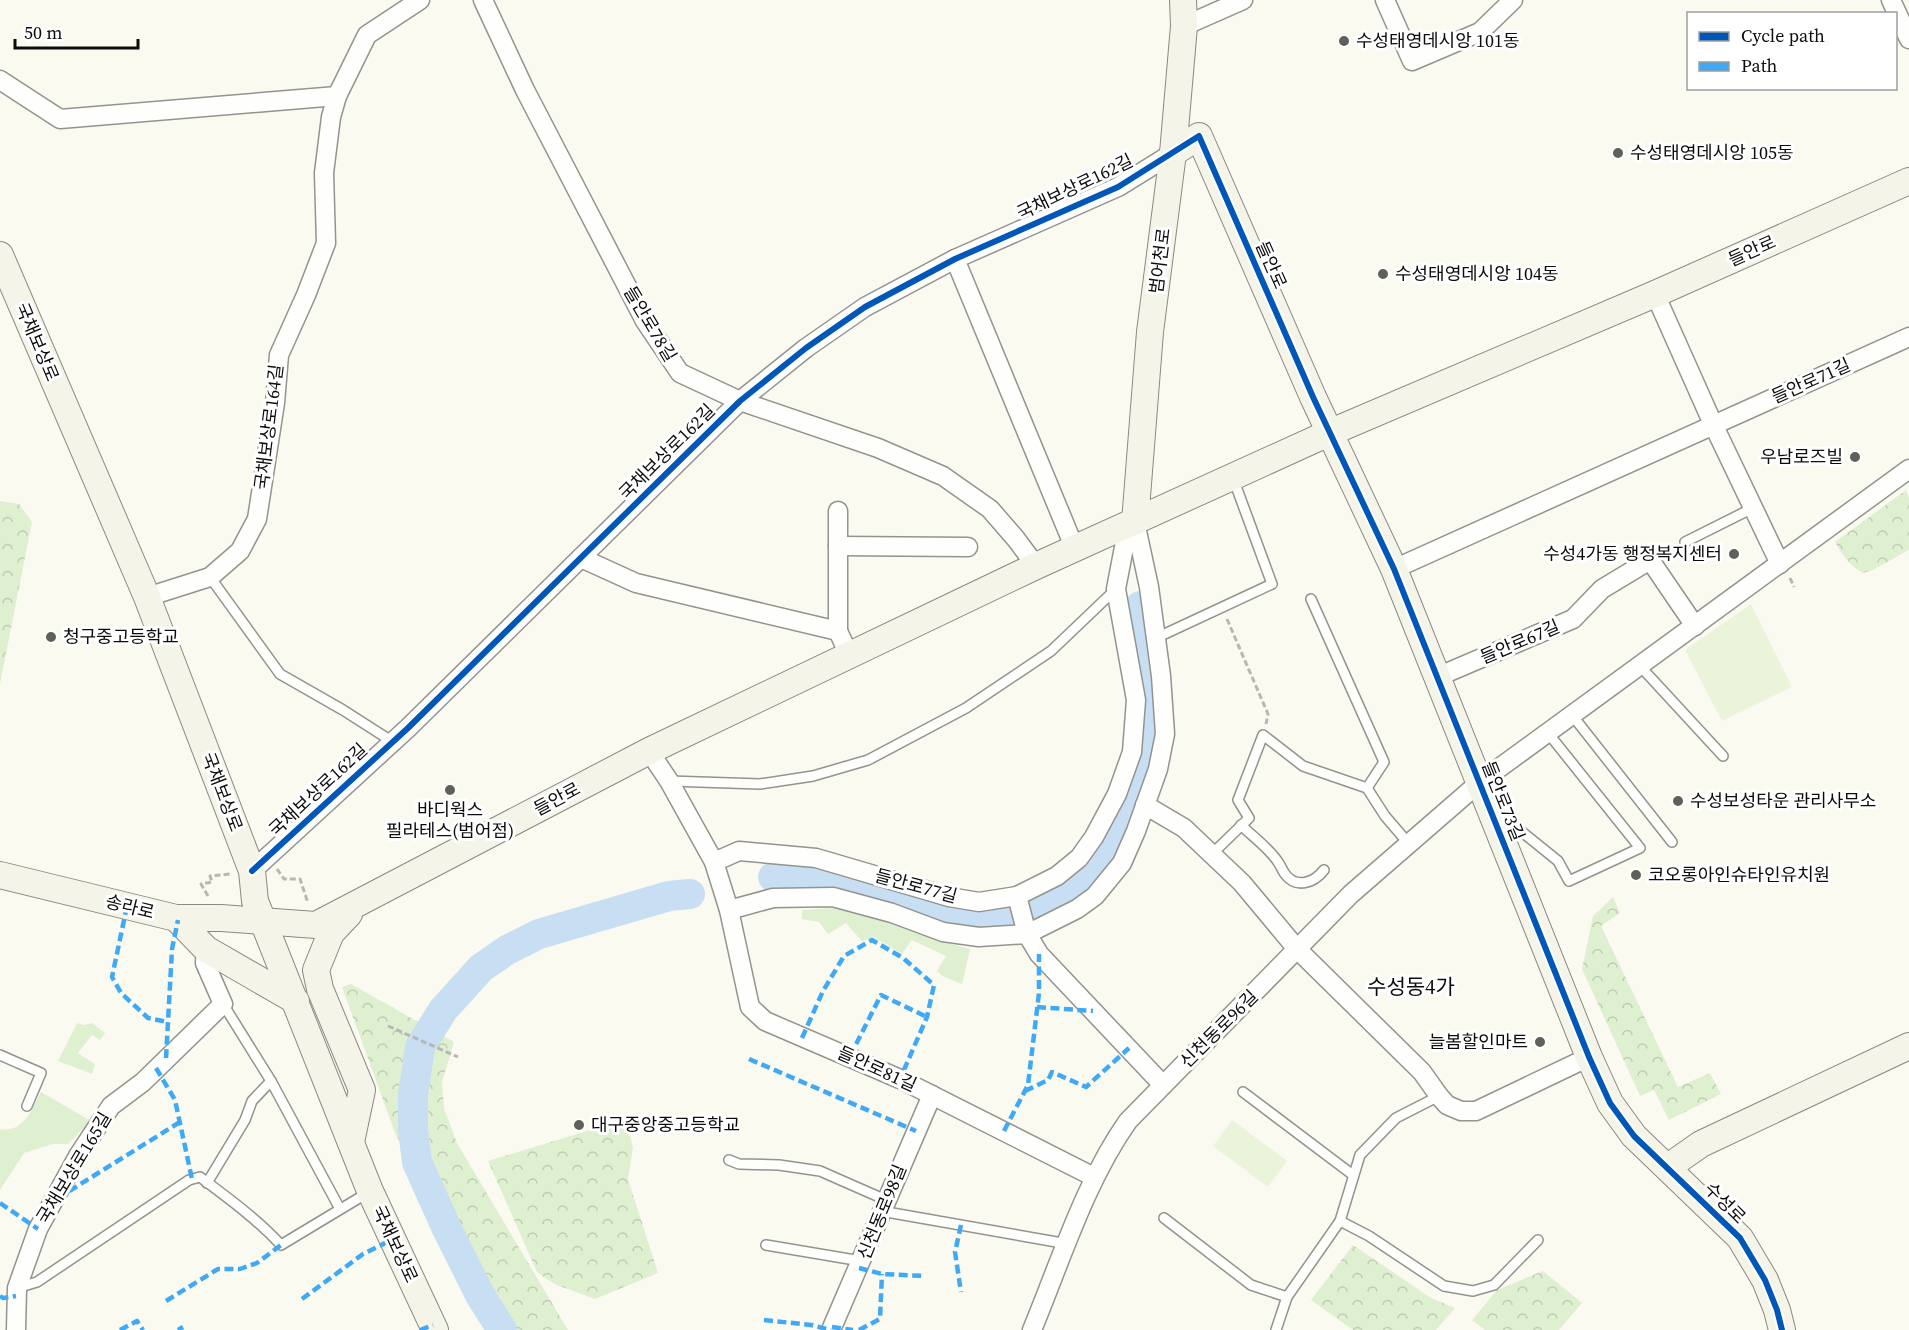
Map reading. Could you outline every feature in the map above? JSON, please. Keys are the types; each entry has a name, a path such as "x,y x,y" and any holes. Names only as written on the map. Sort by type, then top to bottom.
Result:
{"main road":[{"name":"범어천로","path":"1135,522 1150,332 1173,153 1185,26 1183,0"},
{"name":"들안로","path":"1173,153 1199,136 1329,433"},
{"name":"들안로","path":"263,921 316,925 649,751 1036,566 1329,433 1655,294 1909,181"},
{"name":"국채보상로","path":"0,255 147,597 252,871 255,901 370,1191 435,1330"},
{"name":"들안로73길","path":"1329,433 1394,569 1589,1057 1610,1103 1634,1136 1668,1167"},
{"name":"송라로","path":"0,875 176,918 263,921"},
{"path":"351,1142 362,1090 320,989 316,970 331,933 363,902"},
{"path":"176,918 206,949 296,1001"},
{"path":"1668,1167 1701,1144 1909,1046"},
{"name":"수성로","path":"1668,1167 1740,1238 1765,1280 1782,1330"}],"street":[{"name":"국채보상로164길","path":"147,597 210,577 240,551 257,519 275,403 279,355 326,243 324,173 330,117 337,96 367,35 420,0"},
{"name":"들안로78길","path":"483,0 525,90 645,321 680,373 740,401 878,448 943,476 990,509 1017,539 1036,566"},
{"path":"1185,26 1243,0"},
{"path":"1385,0 1412,61 1480,32 1513,0"},
{"path":"1891,0 1909,36"},
{"path":"0,80 60,118 337,96"},
{"name":"국채보상로162길","path":"252,871 393,742 740,401 806,348 865,307 955,259 1119,187 1173,153"},
{"path":"955,259 1075,549"},
{"path":"1655,294 1713,424 1780,564"},
{"name":"들안로71길","path":"1713,424 1909,337"},
{"path":"1394,569 1713,424"},
{"path":"1484,794 1548,733 1909,469"},
{"path":"838,511 838,632 849,655"},
{"path":"729,910 773,898 833,897 892,913 943,932 979,937 1028,934 1077,909 1095,896 1122,863 1158,769 1165,734 1151,599 1135,522"},
{"name":"들안로77길","path":"711,859 740,851 792,854 816,858 949,897 979,902 1017,896 1057,876 1079,858 1094,837 1118,795 1132,752 1136,700 1116,589 1125,542 1135,522"},
{"path":"838,546 968,547"},
{"path":"581,558 636,583 838,632"},
{"name":"들안로67길","path":"1437,677 1573,620 1602,589 1650,561 1695,626"},
{"path":"1116,589 1135,586 1145,590 1151,599"},
{"path":"649,751 669,781 711,859"},
{"name":"신천동로96길","path":"1032,1330 1094,1177 1109,1148 1128,1121 1351,894 1409,844 1484,794"},
{"path":"1145,805 1184,828 1242,883 1297,949 1422,1072 1447,1105 1461,1111 1476,1112 1589,1057"},
{"name":"들안로81길","path":"711,859 729,910 750,1007 765,1021 850,1056 1094,1177"},
{"path":"1017,896 1028,934 1039,954 1163,1085"},
{"path":"206,949 205,963 223,1004"},
{"name":"국채보상로165길","path":"16,1330 17,1288 38,1228 78,1156 111,1106 143,1082 223,1004"},
{"name":"신천동로98길","path":"831,1330 932,1095"}],"lane":[{"path":"1156,638 1272,584 1233,477"},
{"path":"1685,542 1753,508"},
{"path":"210,577 280,674 393,742"},
{"path":"669,781 760,784 813,776 868,760 966,708 1051,651 1116,589"},
{"path":"1311,599 1384,762 1367,788"},
{"path":"1641,666 1723,756"},
{"path":"1572,715 1672,842"},
{"name":"들안로73길","path":"1484,794 1558,861 1569,881 1640,849 1548,733"},
{"path":"1212,854 1249,818 1238,800 1263,735 1304,766 1367,788 1385,816 1409,844"},
{"path":"1241,825 1278,862 1290,880 1307,883 1324,870"},
{"path":"223,1004 271,1082 340,1209"},
{"path":"0,1055 40,1073 27,1106"},
{"path":"207,1183 245,1120 252,1101 271,1082"},
{"path":"1243,1092 1353,1175"},
{"path":"1276,1330 1287,1297 1340,1221 1360,1155 1396,1118 1438,1096"},
{"path":"729,1160 739,1164 779,1165 820,1171 884,1206 1068,1244"},
{"path":"17,1288 37,1282 189,1180 200,1178 267,1230 281,1245 370,1191"},
{"path":"1164,1218 1251,1285 1287,1297"},
{"path":"1340,1221 1369,1236 1444,1286 1473,1291 1494,1285 1538,1240"},
{"path":"766,1245 861,1261"}],"path":[{"path":"1222,608 1268,714 1263,735"},
{"path":"388,1026 459,1057"}],"green space":[{"path":"1906,490 1909,498 1909,550 1863,573 1847,560 1835,542"},
{"path":"0,501 19,504 32,522 0,684"},
{"path":"1751,604 1792,687 1722,721 1685,650"},
{"path":"1613,897 1620,913 1601,926 1678,1087 1710,1073 1721,1094 1669,1120 1654,1090 1640,1096 1582,969 1593,916"},
{"path":"856,909 970,949 962,984 942,976 937,971 946,956 912,940 902,954 874,937 862,941 846,923 828,934 819,922 802,919 802,910"},
{"path":"351,984 454,1042 442,1082 444,1108 457,1143 568,1330 489,1330 395,1133 342,987"},
{"path":"77,1023 84,1025 92,1023 105,1033 100,1040 92,1035 78,1053 95,1064 92,1074 58,1061"},
{"path":"41,1092 91,1121 68,1144 53,1144 24,1153 0,1190 0,1129 8,1129 21,1124 30,1113"},
{"path":"626,1119 633,1147 628,1179 658,1273 595,1299 554,1284 537,1272 488,1161"},
{"path":"1232,1120 1287,1161 1268,1187 1213,1146"},
{"path":"1353,1245 1431,1298 1455,1308 1436,1330 1353,1330 1311,1300"},
{"path":"1543,1271 1582,1303 1559,1330 1485,1330 1472,1320 1497,1290"}],"waterway":[{"path":"773,877 815,876 906,899 952,914 988,919 1012,916 1037,909 1059,896 1082,879 1104,856 1120,830 1148,754 1155,717 1152,679 1140,606"},
{"path":"502,1330 480,1295 417,1162 413,1130 413,1095 420,1047 443,1010 481,968 507,950 539,934 669,896 690,894"}],"marked path":[{"path":"127,906 112,977 121,993 148,1018 168,1022"},
{"path":"166,1058 172,949 178,920"},
{"path":"802,1038 823,991 844,956 872,940 903,958 934,985 927,1017 900,1079"},
{"path":"1004,1131 1028,1085 1039,993 1039,954"},
{"path":"850,1056 881,995 927,1017"},
{"path":"1037,1007 1093,1011"},
{"path":"1025,1091 1048,1080 1052,1072 1086,1087 1129,1048"},
{"path":"749,1059 916,1131"},
{"path":"156,1068 175,1100 192,1179"},
{"path":"56,1194 71,1190 180,1122"},
{"path":"0,1203 38,1229"},
{"path":"961,1225 955,1252 961,1292"},
{"path":"302,1299 363,1254 393,1239"},
{"path":"166,1301 218,1269 240,1269 257,1263 281,1245"},
{"path":"859,1268 882,1274 924,1276"},
{"path":"859,1330 880,1319 882,1274"},
{"path":"0,1296 3,1298 16,1296"},
{"path":"764,1320 811,1325 831,1330"},
{"path":"120,1330 137,1321 143,1330"},
{"path":"420,1330 433,1325"},
{"path":"178,1330 183,1327"},
{"path":"832,1327 853,1330"}],"cycle path":[{"path":"252,871 408,728 740,401 806,348 865,307 955,259 1118,187 1199,136 1313,397 1394,569 1589,1057 1610,1103 1634,1136 1740,1238 1765,1280 1782,1330"}],"place":[{"name":"수성태영데시앙 101동","path":"1344,41"},
{"name":"수성태영데시앙 105동","path":"1618,153"},
{"name":"수성태영데시앙 104동","path":"1383,274"},
{"name":"우남로즈빌","path":"1855,457"},
{"name":"수성4가동 행정복지센터","path":"1734,554"},
{"name":"청구중고등학교","path":"51,637"},
{"name":"바디웍스 필라테스(범어점)","path":"450,790"},
{"name":"수성보성타운 관리사무소","path":"1678,801"},
{"name":"코오롱아인슈타인유치원","path":"1636,875"},
{"name":"늘봄할인마트","path":"1540,1042"},
{"name":"대구중앙중고등학교","path":"579,1125"}],"district":[{"name":"수성동4가","path":"1411,987"}]}
